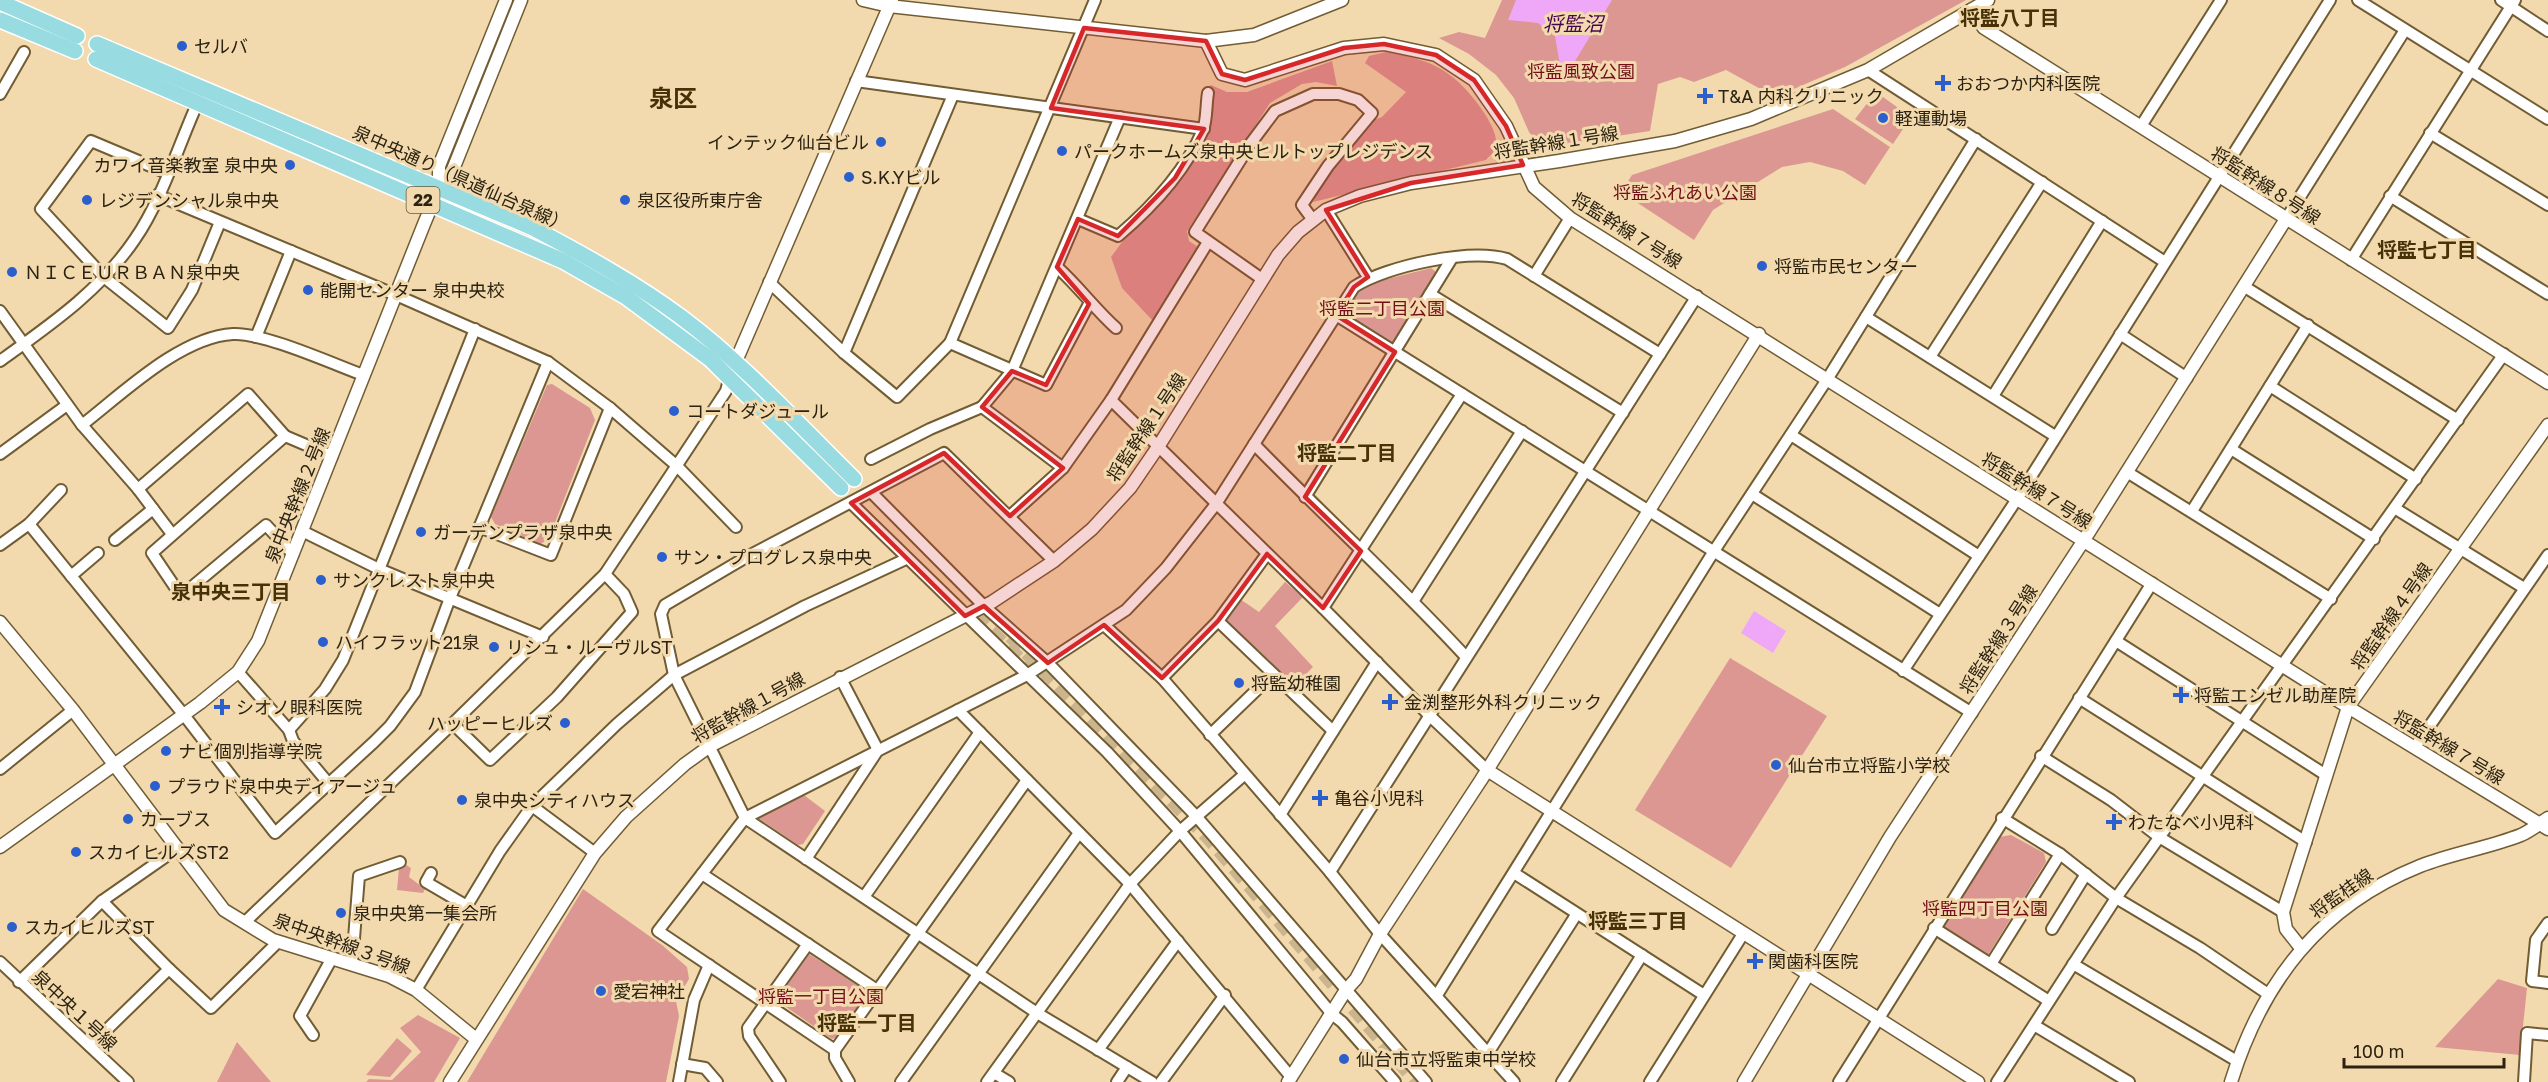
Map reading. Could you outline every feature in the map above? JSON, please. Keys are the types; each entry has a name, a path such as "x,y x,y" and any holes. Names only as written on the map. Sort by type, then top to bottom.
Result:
{"main road":[{"path":"0,2 76,43 0,20"},
{"name":"泉中央通り（県道仙台泉線）","path":"842,488 733,369 682,317 628,281 533,228 440,188 96,52 198,102 563,261 617,292 733,369 854,479"}],"street":[{"path":"440,188 439,166 506,0"},
{"name":"泉中央幹線２号線","path":"0,847 184,715 238,672 258,641 432,204 452,172 521,0"},
{"path":"863,0 1206,41 1254,35 1334,1"},
{"path":"769,282 843,353 897,397 950,343 1095,0"},
{"name":"将監幹線１号線","path":"450,1082 595,853 626,817 685,764 711,746 840,677 984,606 1054,561 1092,529 1130,488 1158,447 1262,279 1298,232 1326,210 1360,196 1411,183 1559,161 1686,138 1751,119 1868,70 1988,0"},
{"path":"2140,126 2221,0"},
{"path":"1903,670 2017,499 2330,0"},
{"path":"2358,0 2548,119"},
{"path":"2501,0 2513,3 2548,31"},
{"path":"245,922 543,637 605,574 726,391 769,282 890,3"},
{"path":"2351,260 2513,3"},
{"name":"将監幹線８号線","path":"1971,10 1984,28 2548,383"},
{"path":"2286,219 2405,30"},
{"name":"将監幹線７号線","path":"1206,41 1222,74 1245,80 1344,48 1384,44 1436,55 1474,80 1506,126 1534,187 1570,218 1759,334 2017,499 2284,665 2348,708 2545,823"},
{"path":"0,94 24,52"},
{"path":"1868,70 2165,262"},
{"path":"856,81 1204,129"},
{"path":"1078,219 1118,236 1145,213 1175,178 1204,129 1208,93"},
{"path":"843,353 953,94"},
{"path":"1262,279 1194,232 1251,142 1275,111 1313,94 1339,94 1358,100 1372,113 1328,166 1302,205 1313,220"},
{"path":"0,361 75,306 105,278 137,237 198,102"},
{"path":"871,459 930,429 982,407 1012,370 1120,117"},
{"path":"2430,133 2548,205"},
{"path":"1437,995 1714,551 1828,378 1976,140"},
{"path":"167,173 91,141 41,209 105,278 168,328 192,290 220,222"},
{"path":"1930,357 2042,182"},
{"path":"157,195 396,295 548,362 610,408 677,466 736,527"},
{"path":"2390,196 2548,294"},
{"path":"1326,210 1368,278"},
{"path":"1534,276 1570,218"},
{"name":"将監幹線３号線","path":"1744,1082 1810,976 1890,837 2084,540 2286,219"},
{"path":"1993,396 2102,221"},
{"path":"1010,516 1063,468 1111,400 1208,242"},
{"path":"256,337 291,251"},
{"path":"834,1050 658,931 745,818 1028,675 1126,610 1166,568 1216,504 1354,287 1386,270 1452,258 1492,255 1507,259 1660,354"},
{"path":"1305,497 1452,258"},
{"path":"1057,267 1082,290 1089,304 1116,328"},
{"path":"2245,286 2458,420"},
{"path":"1430,294 1623,413"},
{"path":"1330,872 1697,296"},
{"path":"950,343 1046,385 1089,304"},
{"path":"0,311 82,425 138,489 172,534"},
{"path":"1336,315 1972,713"},
{"path":"1866,317 2055,436"},
{"path":"2192,511 2308,325"},
{"path":"289,729 325,689 343,660 475,329"},
{"path":"82,425 168,360 220,336 234,334 256,337 363,375"},
{"path":"958,710 1130,885 1225,995 1290,1080 1346,990 1356,979 1380,934 1487,770 1759,334"},
{"path":"2120,334 2187,378"},
{"path":"1997,1082 2116,898 2396,509 2504,354"},
{"path":"29,524 184,715 275,833 390,726 415,692 450,598 548,362"},
{"path":"2270,386 2416,479"},
{"path":"138,489 248,394 285,436 332,456"},
{"path":"1323,608 1461,394"},
{"path":"1111,400 1487,770 1978,1082"},
{"path":"0,454 67,405"},
{"path":"982,407 1063,468"},
{"path":"479,527 551,555 610,408"},
{"name":"将監幹線４号線","path":"2283,912 2348,708 2548,425"},
{"path":"1414,600 1522,431"},
{"path":"1791,435 1979,556"},
{"path":"285,436 152,553 181,596 266,525 293,554"},
{"path":"1254,444 1360,551 1414,600 1466,657"},
{"path":"2231,449 2374,539"},
{"path":"1054,561 944,453 743,559 665,605 661,614 674,675 745,818 1036,1013 1152,1082"},
{"path":"2127,472 2331,598"},
{"path":"0,546 29,524 61,490"},
{"path":"871,492 984,606 1048,663 1196,816 1426,1082"},
{"path":"1752,494 1940,614"},
{"path":"851,503 1107,752 1180,831 1332,1014 1342,1022 1395,1082"},
{"path":"115,540 153,509"},
{"path":"2396,509 2524,588"},
{"path":"302,531 379,569 543,637"},
{"path":"71,576 98,553"},
{"path":"1162,678 1218,621 1267,554"},
{"path":"2415,747 2548,555"},
{"path":"416,990 532,806 600,739 674,675 805,606 906,559"},
{"path":"453,724 490,760 533,721 632,612 624,594 605,574"},
{"path":"1843,1080 1877,1019 2152,583"},
{"path":"1218,621 1333,731"},
{"name":"泉中央幹線３号線","path":"0,622 73,710 225,910 278,942 389,976 416,990 476,1039"},
{"path":"1104,625 1162,678 1330,872 1380,934 1514,1082"},
{"path":"2116,641 2326,775"},
{"path":"1280,815 1377,662"},
{"path":"238,672 289,729 293,741 329,784"},
{"path":"1210,735 1273,674"},
{"path":"840,677 878,750"},
{"path":"2079,698 2306,842"},
{"path":"0,769 73,710"},
{"path":"864,897 980,732"},
{"path":"806,858 878,750"},
{"path":"2041,756 2112,800 2159,837 2283,912 2286,929 2301,948"},
{"path":"1009,1082 991,1078 1130,885 1180,831 1244,775"},
{"path":"849,1082 835,1058 834,1050 1027,780"},
{"path":"532,806 595,853"},
{"path":"2002,818 2060,854 2116,898 2200,948 2268,994"},
{"name":"将監桂線","path":"2231,1082 2256,1013 2301,948 2335,916 2372,890 2420,866 2523,834 2545,823"},
{"path":"901,1082 1079,833"},
{"path":"20,982 102,901 177,848"},
{"path":"1990,964 2060,854"},
{"path":"352,963 359,876 400,862"},
{"path":"431,873 426,882 467,906"},
{"path":"1514,873 1576,915 1704,995"},
{"path":"702,874 878,990"},
{"path":"2052,929 2086,874"},
{"path":"102,901 211,1008 278,942"},
{"path":"1488,1053 1576,915"},
{"path":"2548,923 2536,940 2532,981 2548,982"},
{"path":"1934,928 2049,1001"},
{"path":"1650,1082 1743,934"},
{"path":"1098,1050 1178,941"},
{"path":"780,1082 749,1036 748,1028 808,944"},
{"path":"1562,1082 1642,955"},
{"path":"313,1035 300,1016 332,958"},
{"name":"泉中央１号線","path":"0,962 128,1082"},
{"path":"2073,964 2237,1061"},
{"path":"679,1082 694,1000 710,965"},
{"path":"90,1046 169,969"},
{"path":"1161,1082 1225,995"},
{"path":"2034,1025 2129,1082"},
{"path":"2524,1082 2527,1033 2548,1035"},
{"path":"682,1064 705,1068 717,1082"},
{"path":"1117,1082 1127,1067"}],"highlighted area":[{"path":"1084,28 1206,41 1222,74 1245,80 1344,48 1384,44 1436,55 1474,80 1506,126 1523,165 1411,183 1326,210 1368,277 1354,287 1336,315 1395,352 1305,497 1361,551 1323,608 1267,554 1218,621 1162,678 1104,625 1048,663 984,606 965,616 851,503 944,453 1010,516 1063,468 982,407 1012,371 1046,385 1089,304 1057,267 1078,219 1118,236 1175,178 1204,129 1051,108"}],"green space":[{"name":"将監風致公園","path":"1502,0 1966,0 1845,67 1775,97 1726,70 1694,82 1680,77 1658,84 1650,131 1551,146 1537,142 1529,132 1514,98 1496,75 1469,54 1439,38 1459,32 1485,38"},
{"path":"1386,52 1428,63 1458,81 1489,121 1496,141 1494,150 1486,160 1313,202 1319,189 1361,131 1374,120 1382,117 1406,92 1365,63 1369,56"},
{"path":"1332,61 1337,86 1316,82 1302,84 1270,103 1187,231 1189,241 1198,247 1153,321 1122,288 1111,257 1131,230 1172,188 1210,131 1209,87 1211,85 1227,92 1247,92"},
{"name":"軽運動場","path":"1876,92 1911,117 1893,144 1855,119"},
{"name":"将監ふれあい公園","path":"1833,109 1890,147 1865,185 1843,171 1810,162 1782,167 1713,210 1694,240 1621,192 1632,175"},
{"name":"将監二丁目公園","path":"1431,268 1435,271 1435,276 1391,346 1345,317 1343,311 1354,291 1363,285"},
{"path":"552,384 590,408 595,420 549,538 541,544 495,524 491,517 547,385"},
{"path":"1285,582 1303,597 1275,626 1313,667 1295,685 1227,621 1227,616 1240,599 1259,612"},
{"path":"1730,658 1827,716 1731,868 1635,810"},
{"path":"800,792 825,811 803,844 798,845 758,818 760,814"},
{"name":"将監四丁目公園","path":"2011,835 2044,853 2046,862 1988,955 1983,956 1942,932 1942,927 1999,837"},
{"path":"406,865 411,868 409,877 425,889 423,893 397,890 399,868"},
{"name":"愛宕神社","path":"583,889 662,945 687,967 689,979 676,1001 679,1016 666,1082 467,1082"},
{"name":"将監一丁目公園","path":"809,954 866,990 867,994 837,1037 832,1039 776,1000"},
{"path":"2498,979 2527,988 2520,1055 2435,1047"},
{"path":"418,1015 460,1038 434,1082 366,1082 369,1079 392,1080 421,1052 400,1028"},
{"path":"397,1038 412,1051 390,1077 366,1075"},
{"path":"237,1042 271,1082 217,1082"}],"water":[{"name":"将監沼","path":"1516,0 1612,0 1569,71 1561,71 1555,36 1538,23 1508,20"},
{"path":"1754,611 1786,631 1773,653 1741,633"}],"tunnel":[{"path":"974,616 1043,682"},
{"path":"1011,636 1210,839 1417,1082"}],"place":[{"name":"セルバ","path":"182,46"},
{"name":"おおつか内科医院","path":"1943,83"},
{"name":"T&A 内科クリニック","path":"1705,96"},
{"name":"軽運動場","path":"1883,118"},
{"name":"インテック仙台ビル","path":"881,142"},
{"name":"パークホームズ泉中央ヒルトップレジデンス","path":"1062,151"},
{"name":"カワイ音楽教室 泉中央","path":"290,165"},
{"name":"S.K.Yビル","path":"849,177"},
{"name":"レジデンシャル泉中央","path":"87,200"},
{"name":"泉区役所東庁舎","path":"625,200"},
{"name":"将監市民センター","path":"1762,266"},
{"name":"ＮＩＣＥＵＲＢＡＮ泉中央","path":"12,272"},
{"name":"能開センター 泉中央校","path":"308,290"},
{"name":"コートダジュール","path":"674,411"},
{"name":"ガーデンプラザ泉中央","path":"421,532"},
{"name":"サン・プログレス泉中央","path":"662,557"},
{"name":"サンクレスト泉中央","path":"321,580"},
{"name":"ハイフラット21泉","path":"323,642"},
{"name":"リシュ・ルーヴルST","path":"494,647"},
{"name":"将監幼稚園","path":"1239,683"},
{"name":"将監エンゼル助産院","path":"2181,695"},
{"name":"金渕整形外科クリニック","path":"1390,702"},
{"name":"シオノ眼科医院","path":"222,707"},
{"name":"ハッピーヒルズ","path":"565,723"},
{"name":"ナビ個別指導学院","path":"166,751"},
{"name":"仙台市立将監小学校","path":"1776,765"},
{"name":"プラウド泉中央ディアージュ","path":"155,786"},
{"name":"亀谷小児科","path":"1320,798"},
{"name":"泉中央シティハウス","path":"462,800"},
{"name":"カーブス","path":"128,819"},
{"name":"わたなべ小児科","path":"2114,822"},
{"name":"スカイヒルズST2","path":"76,852"},
{"name":"泉中央第一集会所","path":"341,913"},
{"name":"スカイヒルズST","path":"12,927"},
{"name":"関歯科医院","path":"1755,961"},
{"name":"愛宕神社","path":"601,991"},
{"name":"仙台市立将監東中学校","path":"1344,1059"}],"district":[{"name":"将監八丁目","path":"2010,17"},
{"name":"泉区","path":"673,97"},
{"name":"将監七丁目","path":"2427,249"},
{"name":"将監二丁目","path":"1347,452"},
{"name":"泉中央三丁目","path":"231,591"},
{"name":"将監三丁目","path":"1638,920"},
{"name":"将監一丁目","path":"867,1022"}]}
